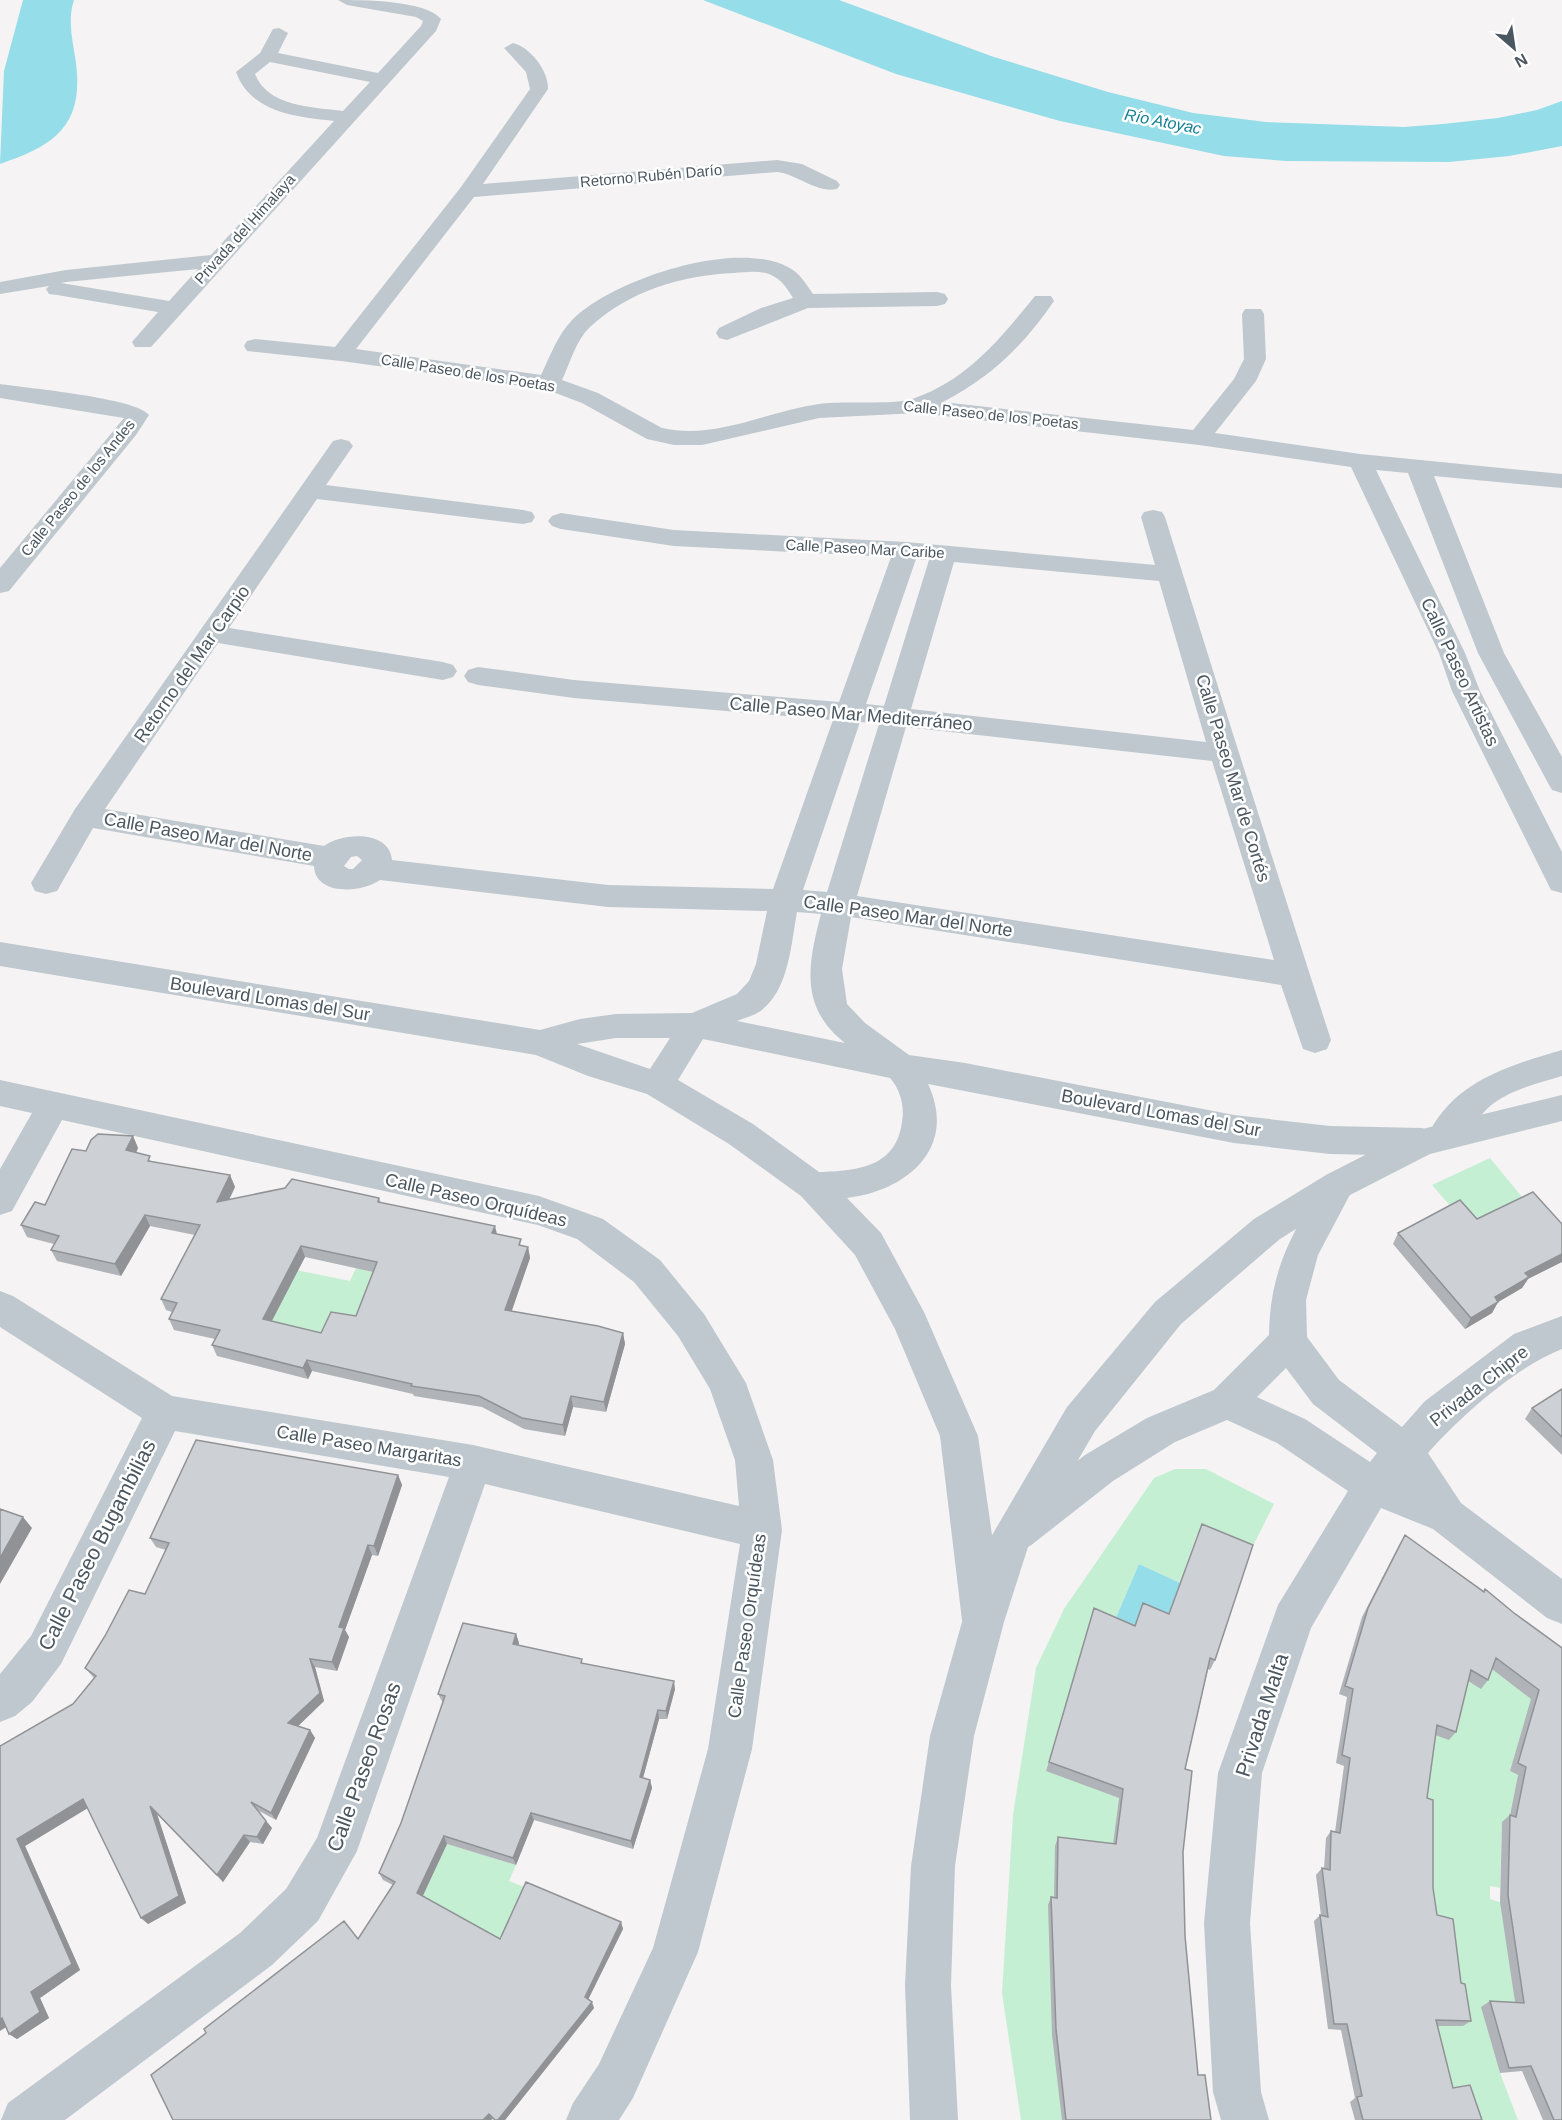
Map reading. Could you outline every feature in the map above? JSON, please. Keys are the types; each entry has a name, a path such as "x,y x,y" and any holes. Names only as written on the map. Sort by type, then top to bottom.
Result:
{"street":[{"name":"Privada del Himalaya","path":"143,342 430,27 432,19 421,13 347,0"},
{"path":"279,33 267,56 246,72 247,83 256,93 283,107 348,117"},
{"path":"341,354 468,191 539,89 540,81 535,71 513,48"},
{"path":"267,56 382,79"},
{"name":"Retorno Rubén Darío","path":"468,191 777,166 795,168 830,185"},
{"path":"0,288 32,281 216,261"},
{"path":"549,383 580,324 619,296 664,276 711,266 755,266 782,272 794,282 806,301"},
{"path":"32,281 44,287 174,308"},
{"path":"727,333 769,313 806,301 938,299"},
{"path":"918,406 964,382 998,356 1043,301"},
{"path":"1199,438 1245,381 1255,359 1253,314"},
{"name":"Calle Paseo de los Poetas","path":"255,346 341,354 549,383 590,398 655,434 674,438 702,438 819,411 918,406 1199,438 1360,461 1562,481"},
{"path":"0,413 8,392"},
{"name":"Calle Paseo de los Andes","path":"3,576 129,430 137,415 122,409 8,392"},
{"name":"Retorno del Mar Carpio","path":"46,883 85,816 341,446"},
{"name":"Calle Paseo Artistas","path":"1360,461 1452,653 1466,691 1562,882"},
{"name":"Calle Paseo Artistas","path":"1418,467 1491,653 1562,783"},
{"name":"Calle Paseo Mar Caribe","path":"311,492 523,517 525,525 537,530 552,528 561,521 674,538 906,550 1171,574"},
{"name":"Calle Paseo Mar de Cortés","path":"1153,517 1224,753 1316,1040"},
{"path":"658,1084 695,1025 748,1003 763,987 772,964 784,900 906,550"},
{"path":"813,1186 850,1186 878,1178 897,1166 911,1152 920,1134 920,1103 901,1067 842,1021 832,1007 827,992 828,953 839,904 944,553"},
{"name":"Calle Paseo Mar Mediterráneo","path":"213,634 443,670 444,679 454,684 468,683 478,676 574,689 848,714 894,716 1224,753"},
{"path":"1452,653 1491,653"},
{"path":"1466,691 1511,690"},
{"name":"Calle Paseo Mar del Norte","path":"85,816 330,858 328,869 335,877 349,881 364,878 375,869 608,897 784,900 839,904 1296,975"},
{"name":"Boulevard Lomas del Sur","path":"0,954 540,1043 600,1067 658,1084 741,1134 813,1186 868,1245 911,1323 959,1436 983,1622"},
{"name":"Boulevard Lomas del Sur","path":"540,1043 580,1031 616,1026 695,1025 901,1067 965,1076 1234,1129 1330,1140 1434,1138"},
{"path":"1434,1138 1478,1097 1515,1077 1562,1063"},
{"name":"Calle Paseo Orquídeas","path":"0,1093 539,1211 590,1229 647,1271 691,1325 727,1383 754,1460 762,1530 730,1749 675,1952 615,2081 590,2120"},
{"path":"0,1201 53,1106"},
{"path":"932,2118 928,1985 933,1866 952,1736 983,1622 1011,1537 1081,1419 1168,1313 1266,1229 1338,1185 1434,1138 1562,1108"},
{"path":"1338,1185 1301,1253 1288,1300 1288,1341 1326,1392 1404,1451 1447,1516"},
{"name":"Calle Paseo Margaritas","path":"0,1307 165,1412 472,1463 762,1530"},
{"name":"Privada Chipre","path":"1404,1451 1440,1413 1527,1346 1562,1332"},
{"path":"1011,1537 1108,1463 1161,1430 1227,1402 1288,1341"},
{"path":"1227,1402 1291,1431 1373,1486 1447,1516 1562,1604"},
{"name":"Calle Paseo Bugambilias","path":"0,1701 17,1687 45,1650 165,1412"},
{"name":"Privada Malta","path":"1245,2120 1237,2092 1227,1923 1240,1773 1293,1619 1373,1486 1404,1451"},
{"name":"Calle Paseo Rosas","path":"25,2120 256,1949 302,1905 335,1851 472,1463"}],"green space":[{"path":"1490,1158 1527,1203 1471,1230 1432,1185"},
{"path":"356,1268 386,1275 404,1286 325,1344 267,1330 296,1270 350,1281"},
{"path":"1175,1469 1206,1469 1274,1504 1248,1556 1197,1534 1180,1583 1139,1564 1112,1627 1091,1618 1046,1770 1119,1798 1112,1852 1063,2120 1021,2120 1002,1993 1013,1815 1036,1668 1064,1609 1154,1478"},
{"path":"1507,1621 1550,1714 1524,1725 1510,1771 1518,1775 1508,1824 1502,1823 1500,1888 1490,1886 1490,1899 1502,1903 1516,2009 1482,2008 1500,2073 1518,2120 1472,2120 1448,2092 1428,2026 1463,2026 1430,1922 1388,1715 1463,1679 1481,1688"},
{"path":"447,1844 516,1865 509,1881 529,1889 504,1944 421,1900"}],"water":[{"path":"23,0 74,0 71,24 76,63 75,103 70,118 50,141 0,164 4,71"},
{"name":"Río Atoyac","path":"703,0 839,0 991,56 1108,92 1193,113 1266,122 1404,127 1498,118 1537,110 1562,101 1562,146 1509,156 1449,162 1286,161 1224,156 1060,121 896,74"},
{"path":"1139,1564 1180,1583 1165,1624 1131,1635 1112,1627"}],"building":[{"path":"98,1134 133,1136 126,1150 150,1156 148,1161 230,1175 217,1202 285,1188 292,1179 379,1198 378,1202 495,1226 492,1233 521,1239 519,1245 528,1247 505,1310 598,1326 623,1333 604,1402 571,1396 563,1425 522,1418 479,1396 411,1386 412,1384 307,1360 303,1368 212,1345 220,1330 169,1319 177,1303 161,1299 200,1225 145,1215 115,1264 51,1250 59,1236 21,1225 35,1202 45,1205 72,1149 86,1151 91,1140","holes":["301,1246 377,1262 356,1316 331,1312 321,1333 263,1319"]},
{"path":"1533,1192 1562,1224 1562,1254 1525,1273 1529,1277 1495,1297 1498,1302 1471,1318 1398,1233 1460,1200 1477,1219"},
{"path":"1562,1389 1562,1437 1532,1408"},
{"path":"196,1440 398,1475 374,1546 368,1545 339,1627 344,1628 332,1662 310,1659 320,1693 288,1723 310,1730 271,1813 251,1802 266,1821 257,1837 244,1835 217,1875 150,1806 179,1896 141,1918 83,1799 17,1839 72,1964 31,1992 40,2012 9,2034 2,2018 0,2020 0,1746 73,1704 96,1676 85,1668 129,1590 145,1594 169,1543 150,1538"},
{"path":"0,1509 23,1517 0,1558"},
{"path":"1202,1524 1253,1545 1215,1660 1210,1658 1185,1769 1192,1771 1183,1852 1185,1936 1198,2075 1205,2075 1211,2120 1066,2120 1056,2029 1051,1897 1057,1898 1058,1837 1116,1844 1123,1789 1049,1762 1094,1608 1135,1626 1143,1603 1169,1614"},
{"path":"1405,1535 1484,1592 1485,1589 1562,1648 1562,2120 1554,2120 1531,2066 1509,2068 1490,2001 1524,2003 1508,1895 1510,1815 1516,1817 1526,1767 1518,1763 1539,1690 1496,1658 1488,1680 1471,1670 1456,1732 1437,1725 1427,1798 1433,1800 1433,1888 1437,1915 1453,1919 1461,1983 1465,1984 1471,2021 1436,2020 1453,2088 1470,2085 1482,2120 1363,2120 1357,2097 1362,2096 1347,2024 1334,2024 1320,1915 1328,1917 1322,1868 1330,1870 1331,1831 1340,1833 1350,1758 1342,1755 1353,1689 1345,1686 1368,1608"},
{"path":"463,1623 516,1634 513,1644 582,1659 581,1663 674,1681 666,1711 658,1710 640,1777 650,1780 631,1841 531,1813 513,1858 444,1836 417,1893 500,1939 526,1882 621,1922 585,1997 592,2002 498,2120 489,2114 483,2120 173,2120 151,2075 206,2033 204,2029 344,1921 358,1939 395,1882 379,1873 401,1823 445,1696 438,1694"}]}
